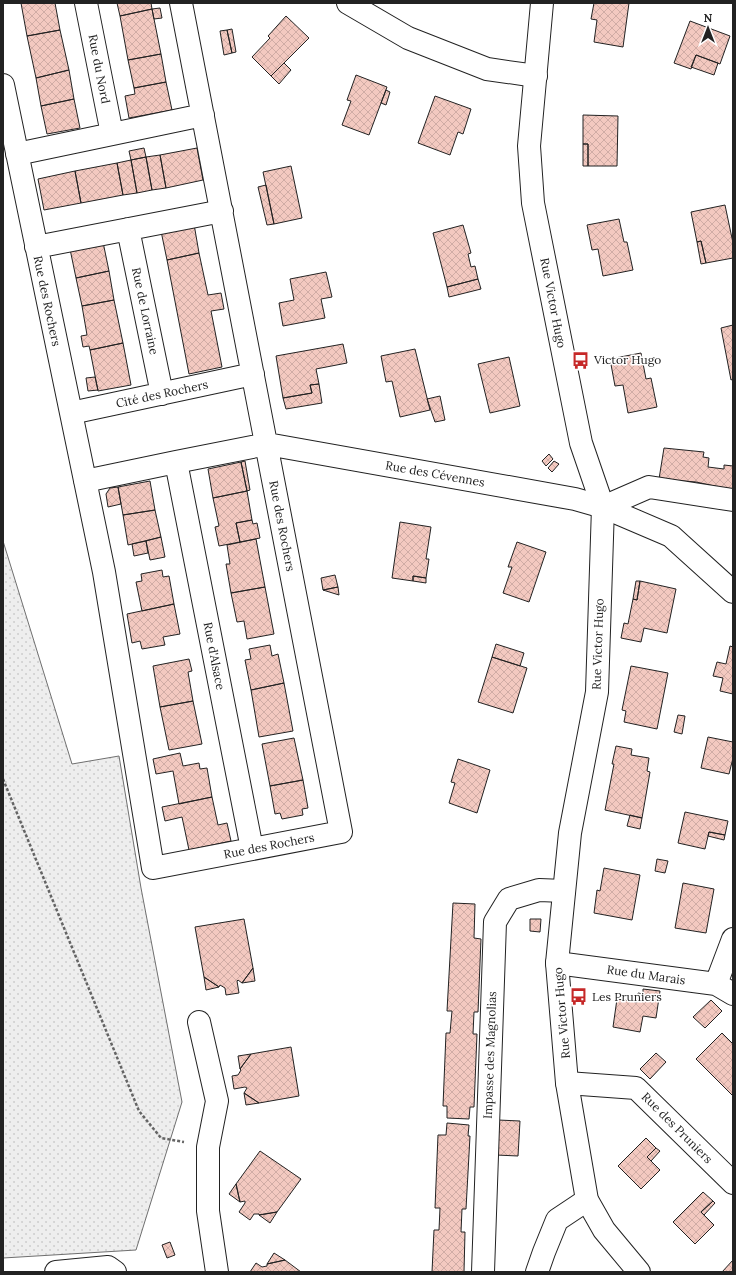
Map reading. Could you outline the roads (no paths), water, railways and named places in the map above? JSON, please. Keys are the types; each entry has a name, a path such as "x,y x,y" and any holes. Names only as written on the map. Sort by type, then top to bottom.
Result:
{"street":[{"name":"Rue du Nord","path":"86,3 112,134"},
{"name":"Rue des Rochers","path":"3,85 104,572 153,868 341,832 181,3"},
{"path":"348,3 408,38 487,69 536,76"},
{"name":"Rue Victor Hugo","path":"542,3 529,146 533,203 581,443 603,507 598,692 570,833 557,963 567,1083 587,1200 604,1230 639,1272"},
{"path":"17,154 203,115"},
{"path":"36,247 222,211"},
{"name":"Rue de Lorraine","path":"128,229 162,394"},
{"name":"Cité des Rochers","path":"71,413 253,374"},
{"path":"86,481 267,444"},
{"name":"Rue des Cévennes","path":"267,444 575,499 603,507 671,536 733,592"},
{"name":"Rue d'Alsace","path":"176,462 252,849"},
{"path":"603,507 649,487 733,500"},
{"name":"Impasse des Magnolias","path":"483,1272 495,922 509,898 540,890 564,891"},
{"path":"725,989 733,939"},
{"name":"Rue du Marais","path":"557,963 725,989"},
{"path":"198,1022 217,1101 208,1147 208,1211 217,1272"},
{"name":"Rue des Pruniers","path":"567,1083 636,1088 733,1183"},
{"path":"537,1272 557,1220 587,1200"},
{"path":"56,1272 108,1267 115,1272"}],"place":[{"name":"Victor Hugo","path":"581,360"},
{"name":"Les Pruniers","path":"579,997"}]}
